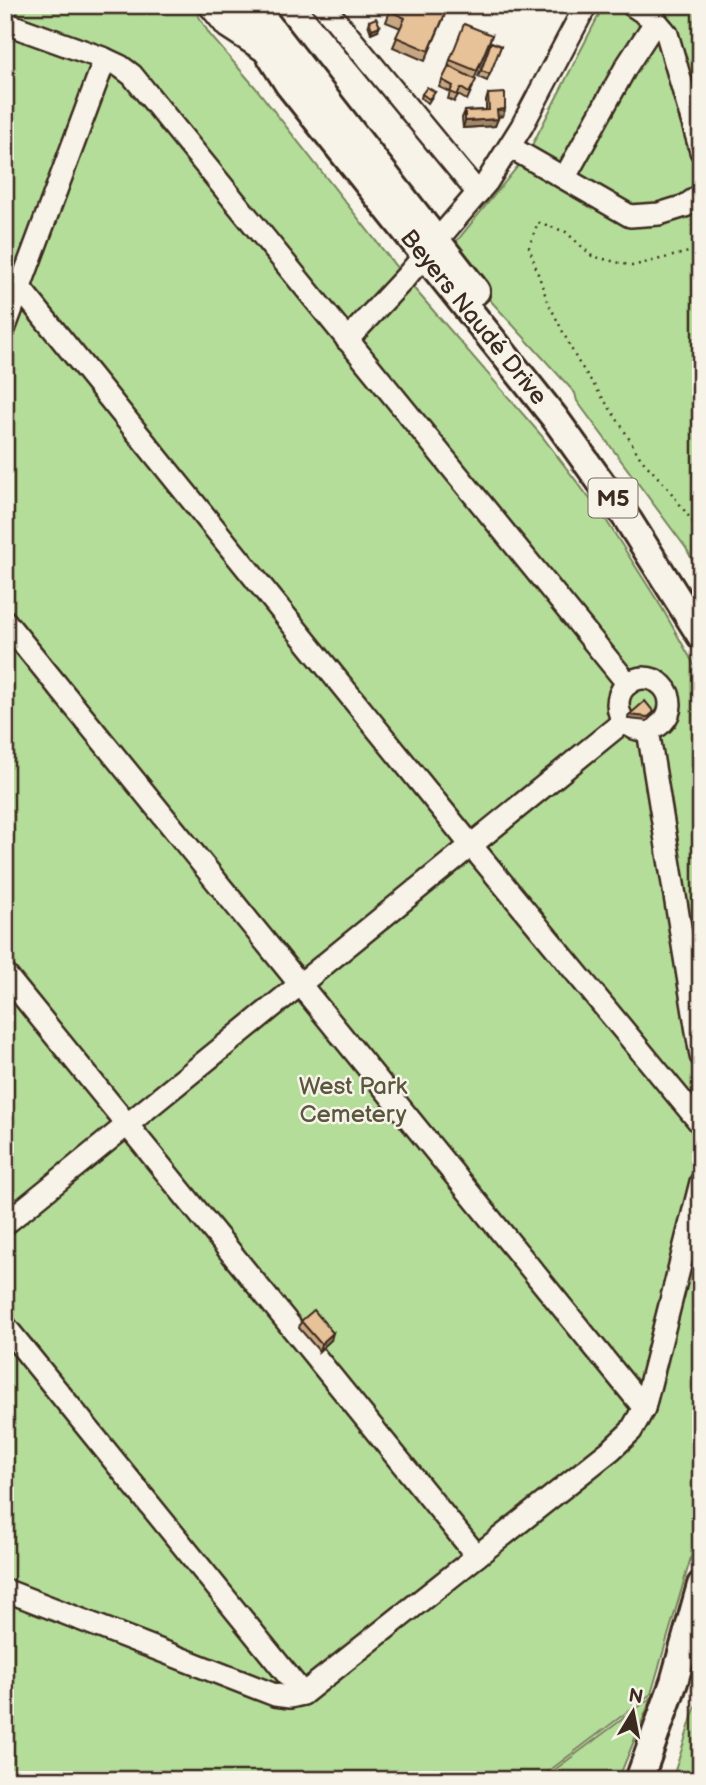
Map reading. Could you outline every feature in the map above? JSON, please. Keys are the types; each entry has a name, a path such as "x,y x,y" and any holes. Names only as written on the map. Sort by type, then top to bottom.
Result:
{"main road":[{"name":"Beyers Naudé Drive","path":"238,5 268,55 303,103 431,248 586,433 701,610"},
{"name":"Beyers Naudé Drive","path":"254,5 595,473 663,573 701,636"},
{"path":"639,1780 674,1682 701,1585"},
{"path":"656,1780 701,1636"}],"street":[{"path":"209,5 227,27 268,55"},
{"path":"323,5 478,193"},
{"path":"347,340 478,193 510,147 586,5"},
{"path":"632,5 656,21 667,34 701,151"},
{"path":"565,177 626,67 656,21"},
{"path":"5,23 105,59 132,75 628,684"},
{"path":"5,327 105,59"},
{"path":"510,147 630,216 639,218 672,210 685,206 701,195"},
{"path":"20,288 701,1125"},
{"path":"5,621 644,1408"},
{"path":"648,678 660,683 669,694 671,707 666,720 655,729 635,729 624,721 620,715 618,701 628,684 648,678"},
{"path":"5,1224 624,721"},
{"path":"648,730 701,1056"},
{"path":"5,974 477,1556"},
{"path":"5,1590 275,1695 290,1697 303,1694 612,1449 631,1431 644,1408 701,1182"},
{"path":"5,1326 303,1694"}],"path":[{"path":"692,5 701,19"},
{"path":"701,249 632,266 592,256 566,232 538,222 529,247 547,300 577,360 641,459 667,487 701,533"}],"green space":[{"name":"West Park Cemetery","path":"5,5 192,5 210,35 255,87 405,278 541,435 606,520 662,608 701,677 701,1523 651,1694 537,1780 5,1780"},
{"path":"604,5 701,5 701,576 686,548 577,401 575,393 447,253 527,155"},
{"path":"701,1689 701,1780 672,1780"},
{"path":"652,1697 618,1780 541,1780"}],"building":[{"path":"392,5 448,7 429,51 396,37 405,18 390,11"},
{"path":"376,18 380,26 372,29 369,21"},
{"path":"464,24 492,35 477,71 450,60"},
{"path":"491,42 501,46 490,74 481,71"},
{"path":"449,66 476,80 469,93 461,88 457,95 450,92 453,86 442,80"},
{"path":"427,87 435,92 429,99 422,94"},
{"path":"505,93 505,109 497,110 498,119 465,121 465,111 489,110 488,94"},
{"path":"645,701 654,712 648,717 629,715"},
{"path":"314,1310 333,1333 321,1344 301,1321"}]}
